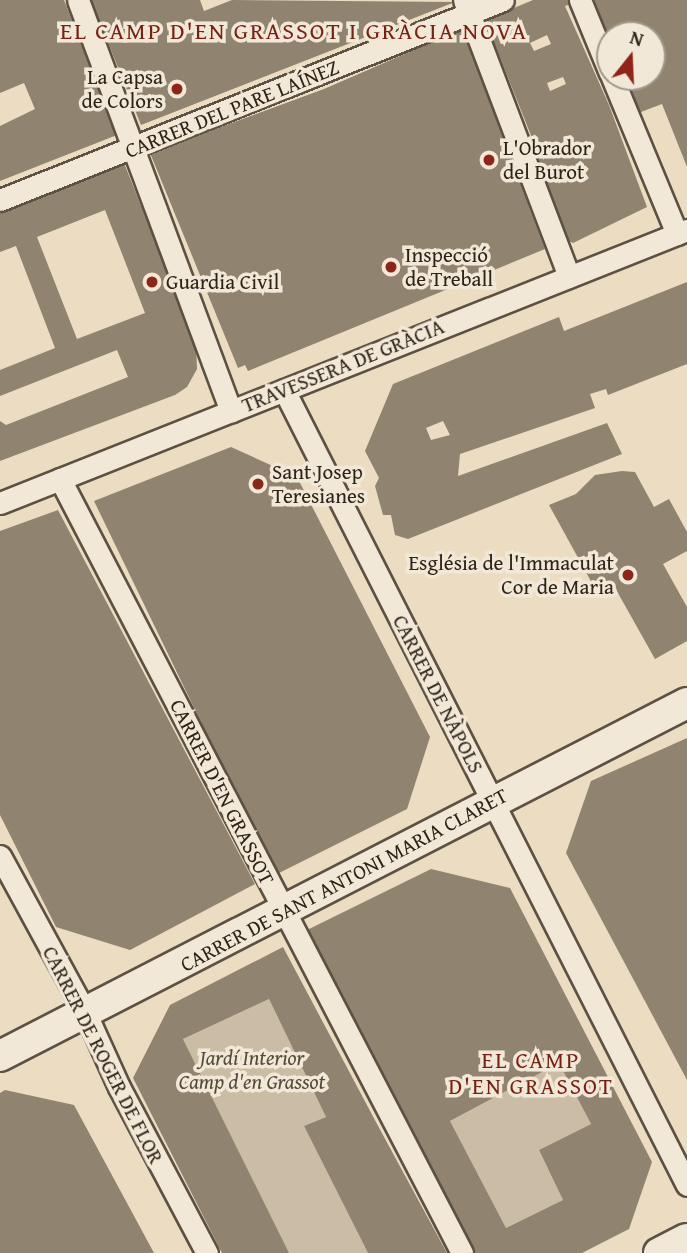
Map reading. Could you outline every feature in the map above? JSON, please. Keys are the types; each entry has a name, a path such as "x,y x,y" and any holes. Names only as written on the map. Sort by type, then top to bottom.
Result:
{"main road":[{"name":"CARRER DE SANT ANTONI MARIA CLARET","path":"0,1056 687,703"},
{"path":"659,1253 687,1239"}],"street":[{"path":"78,0 231,411"},
{"name":"CARRER DEL PARE LAÍNEZ","path":"0,200 132,149 466,7 503,0"},
{"path":"580,0 596,39"},
{"path":"466,7 569,277"},
{"path":"618,91 682,232"},
{"name":"TRAVESSERA DE GRÀCIA","path":"0,503 682,232"},
{"name":"CARRER DE NÀPOLS","path":"284,390 687,1185"},
{"name":"CARRER D'EN GRASSOT","path":"61,479 462,1253"},
{"name":"CARRER DE ROGER DE FLOR","path":"0,856 86,1014 119,1087 206,1253"}],"green space":[{"name":"Jardí Interior Camp d'en Grassot","path":"269,999 326,1117 304,1126 368,1253 288,1253 183,1039"},
{"path":"559,1063 591,1124 539,1150 563,1200 506,1228 450,1121"}],"building":[{"path":"0,0 64,0 117,135 0,181 0,126 35,109 24,83 0,93"},
{"path":"91,0 200,0 204,11 232,0 455,2 141,125"},
{"path":"533,0 573,0 574,3 565,6 596,76 596,91 603,91 609,105 647,207 573,243 565,239 539,169 538,153 485,20","holes":["547,35 551,44 534,51 530,43","563,77 566,84 550,91 547,83"]},
{"path":"588,0 687,0 687,167 662,104 633,115 624,91 666,91 666,21 596,21"},
{"path":"462,29 545,249 248,371 245,365 238,368 150,153 324,89"},
{"name":"Guardia Civil","path":"124,163 196,344 197,369 187,387 175,395 0,461 0,421 6,425 128,377 117,350 0,396 0,370 55,348 16,246 0,252 0,211","holes":["105,210 145,313 77,339 37,237"]},
{"path":"687,282 687,364 608,395 606,389 590,394 595,408 460,454 458,476 607,423 622,454 408,539 395,535 391,515 383,515 375,486 379,478 365,451 393,384 559,317 564,331","holes":["443,421 450,435 431,440 426,428"]},
{"path":"231,447 297,477 430,737 407,809 275,875 94,501"},
{"name":"Església de l'Immaculat Cor de Maria","path":"635,472 654,507 669,499 687,532 687,551 663,564 687,607 687,641 655,659 614,586 598,594 549,505 576,494 595,475"},
{"path":"58,510 255,884 130,950 56,927 0,815 0,531"},
{"path":"687,738 687,1080 566,853 591,781"},
{"path":"431,869 510,888 652,1162 629,1229 582,1253 474,1253 305,931","holes":["559,1063 591,1124 539,1150 563,1200 506,1228 450,1121"]},
{"path":"283,947 447,1253 368,1253 304,1126 326,1117 269,999 183,1039 289,1253 222,1253 133,1078 170,1005"},
{"path":"5,1090 74,1105 154,1253 0,1253 0,1093"}],"place":[{"name":"La Capsa de Colors","path":"177,89"},
{"name":"L'Obrador del Burot","path":"489,160"},
{"name":"Inspecció de Treball","path":"391,267"},
{"name":"Guardia Civil","path":"152,282"},
{"name":"Sant Josep Teresianes","path":"258,484"},
{"name":"Església de l'Immaculat Cor de Maria","path":"628,575"}],"district":[{"name":"EL CAMP D'EN GRASSOT I GRÀCIA NOVA","path":"294,31"},
{"name":"EL CAMP D'EN GRASSOT","path":"531,1073"}]}
